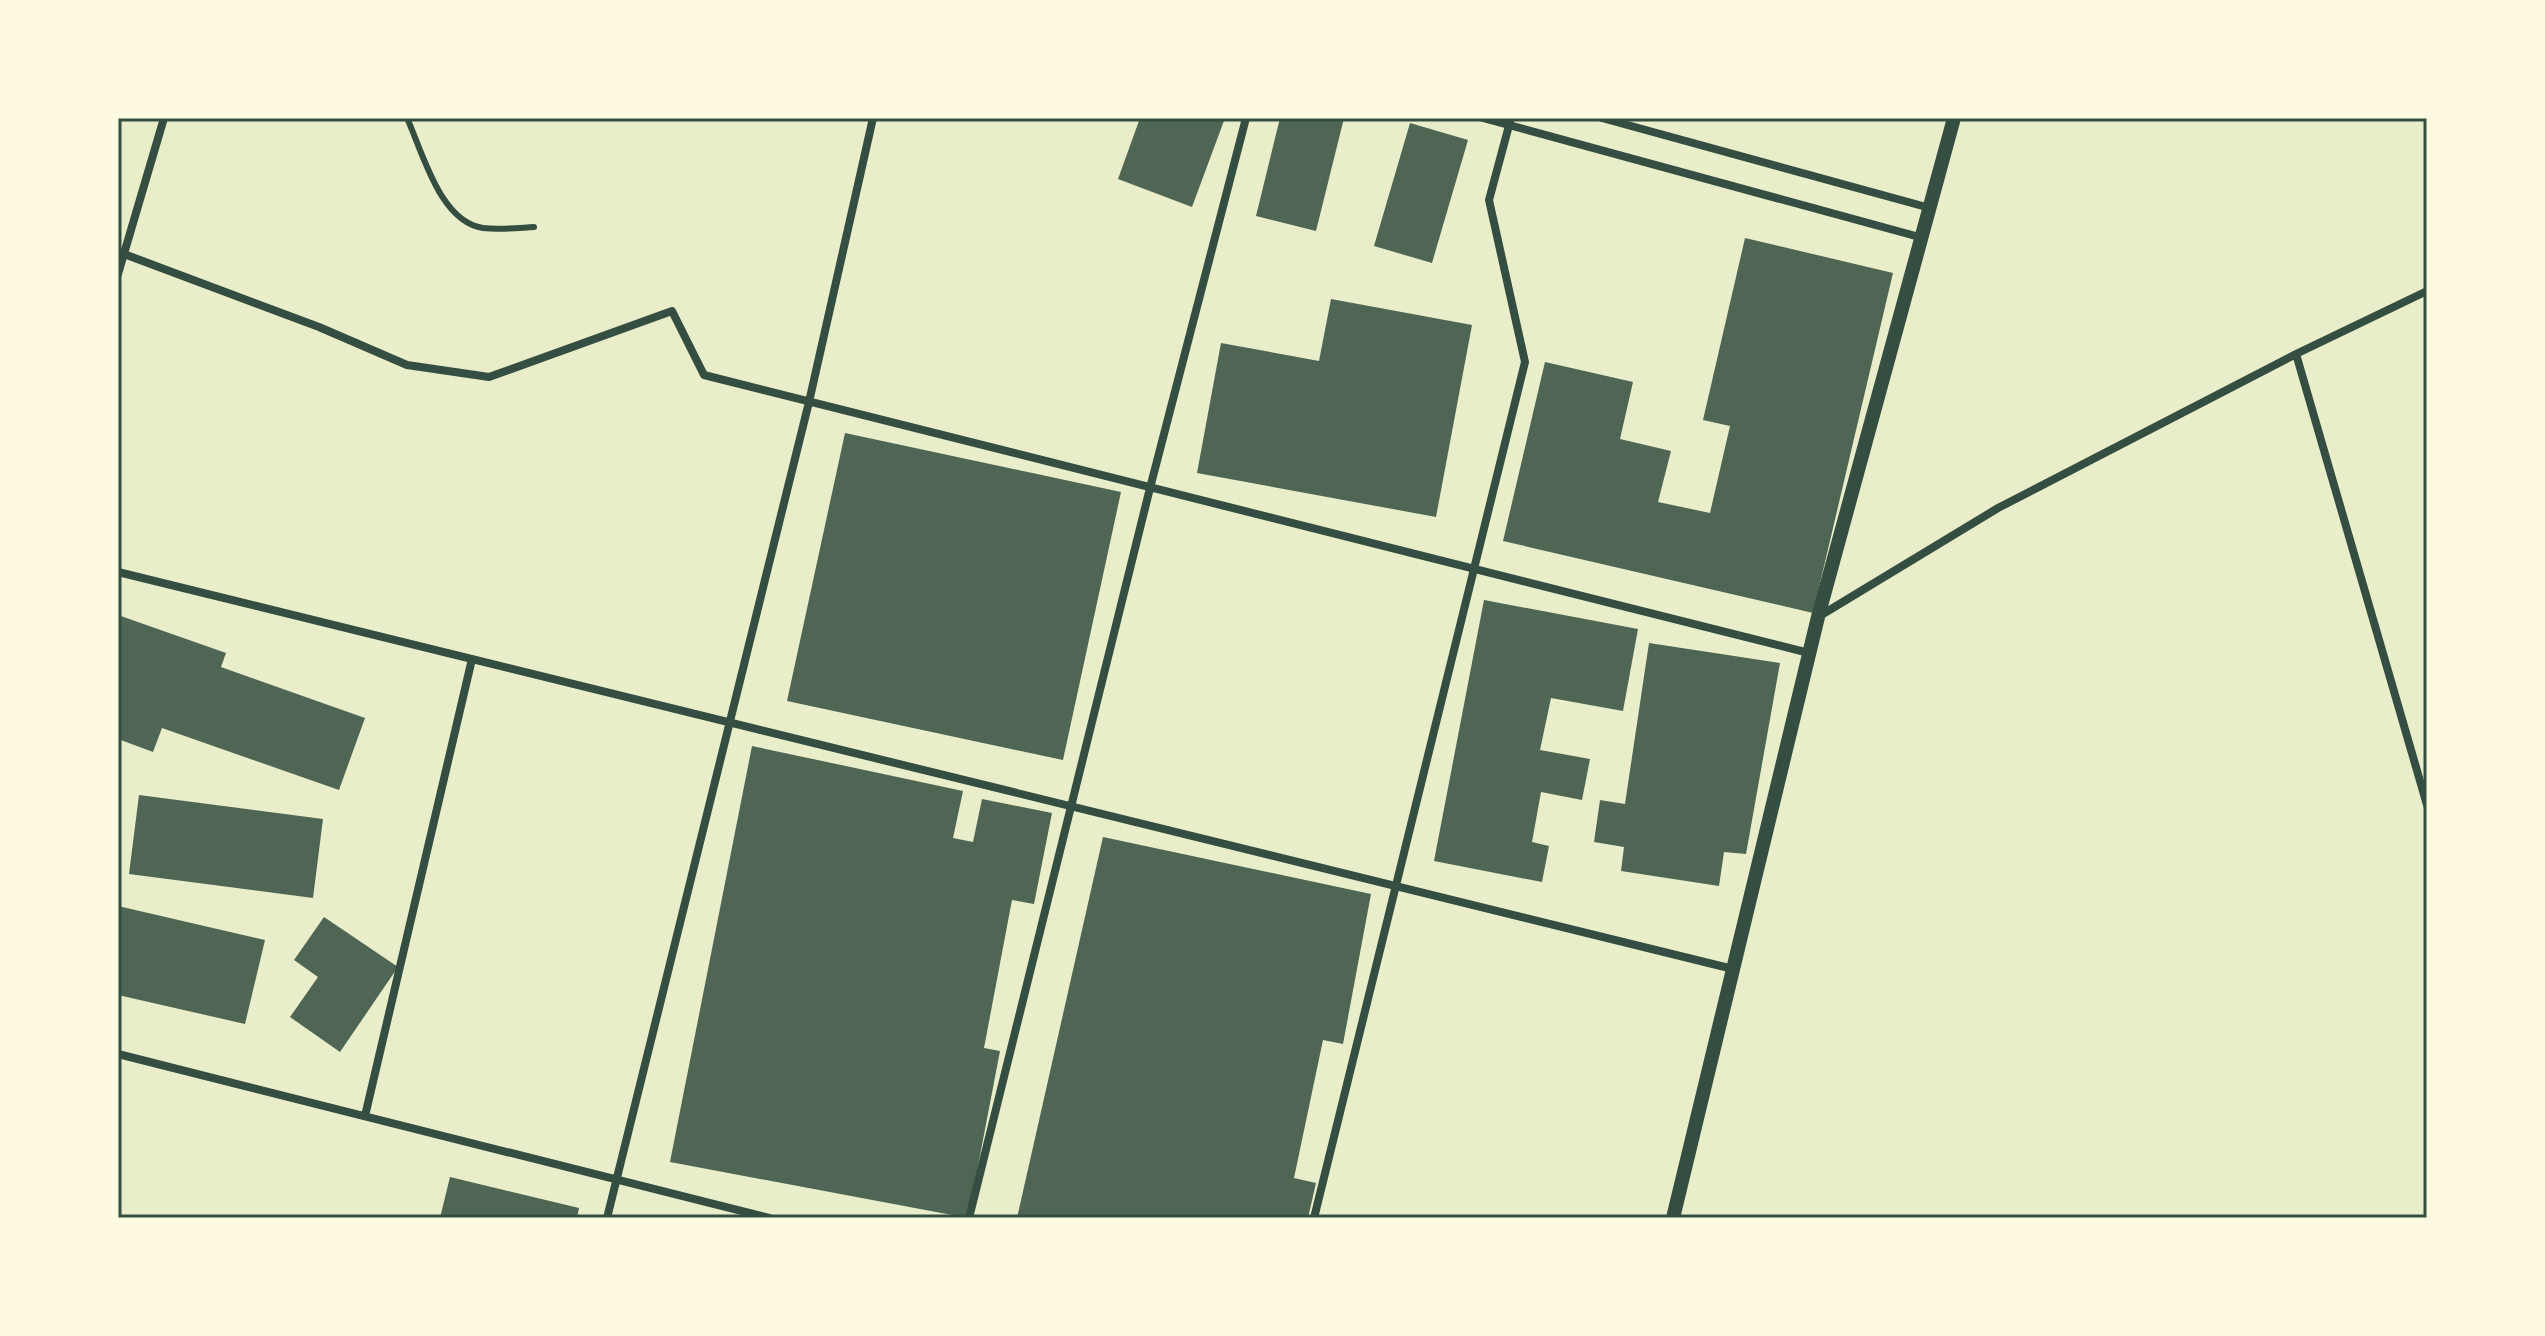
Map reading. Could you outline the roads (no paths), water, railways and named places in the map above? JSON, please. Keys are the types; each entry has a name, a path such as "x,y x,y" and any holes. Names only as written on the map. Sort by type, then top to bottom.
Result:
{"street":[{"path":"118,274 164,118"},
{"path":"607,1218 809,402 873,118"},
{"path":"969,1218 1150,488 1246,118"},
{"path":"1483,118 1510,121 1923,238"},
{"path":"1602,118 1930,208"},
{"path":"1673,1218 1818,617 1954,118"},
{"path":"1314,1218 1525,362 1489,200 1510,121"},
{"path":"124,254 319,327 407,365 489,377 672,311 704,375 1809,653"},
{"path":"1818,617 1998,508 2296,354 2427,291"},
{"path":"2296,354 2427,805"},
{"path":"118,572 1734,970"},
{"path":"365,1116 472,659"},
{"path":"118,1054 769,1218"}],"lane":[{"path":"407,118 444,201 457,217 481,228 534,227"}]}
